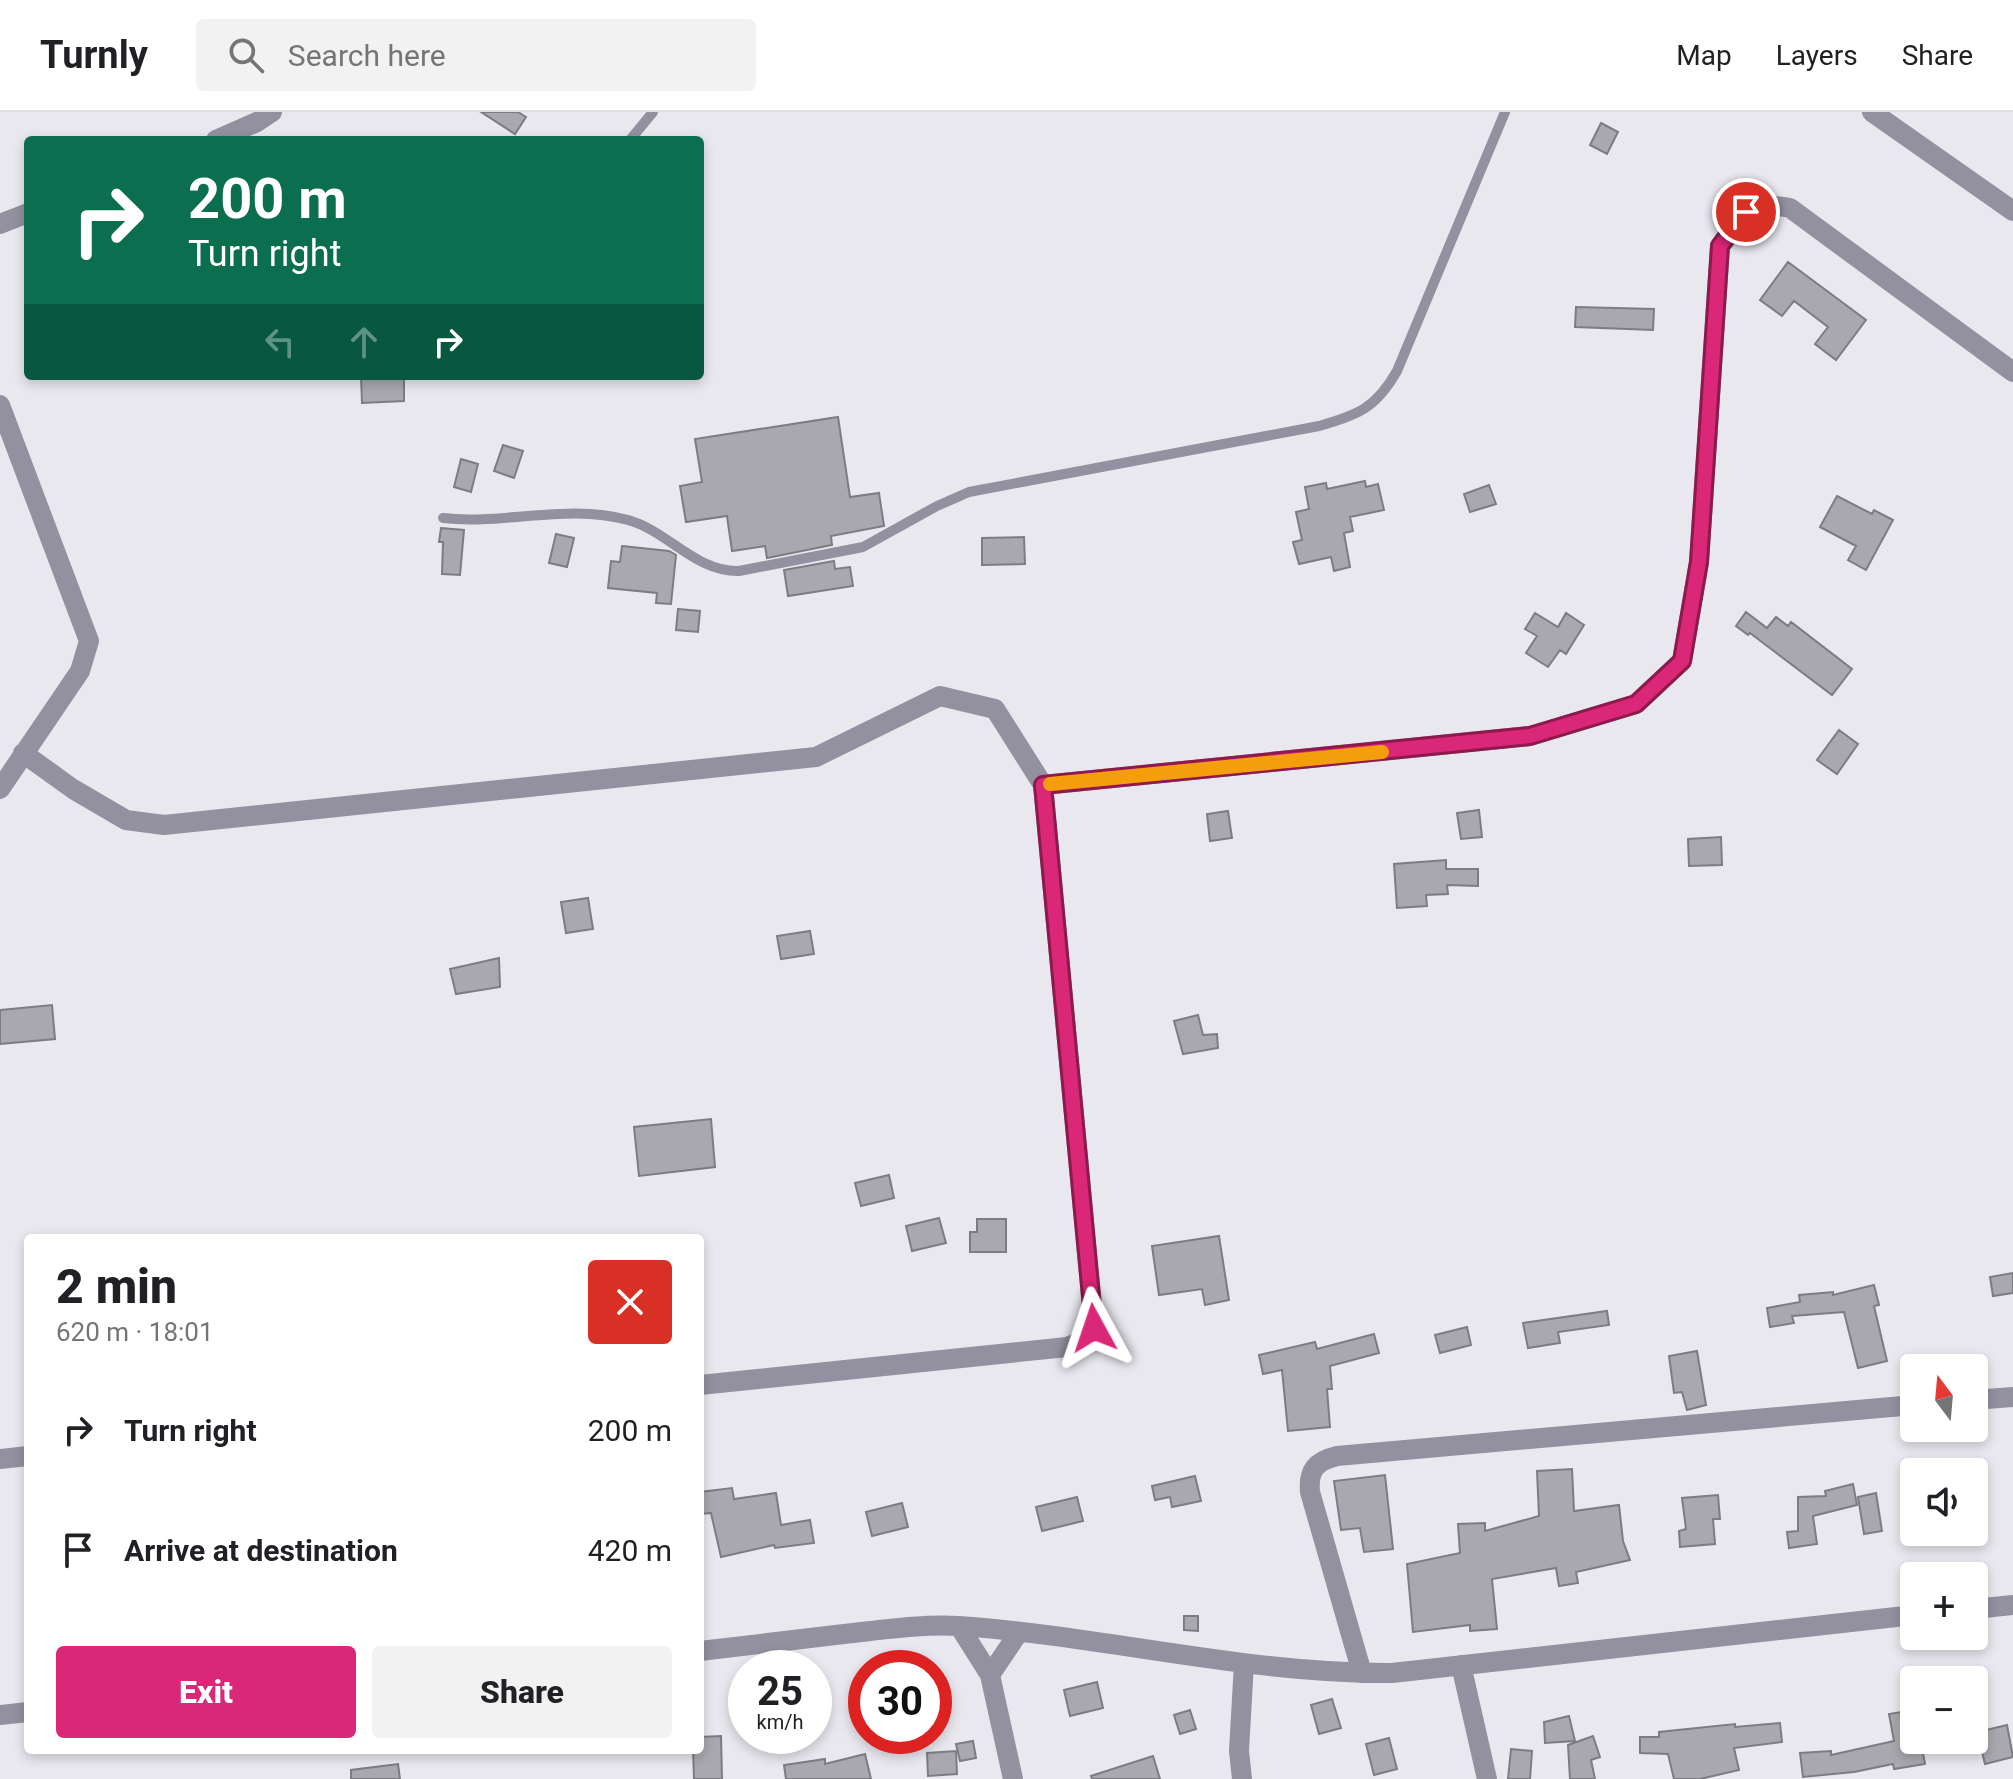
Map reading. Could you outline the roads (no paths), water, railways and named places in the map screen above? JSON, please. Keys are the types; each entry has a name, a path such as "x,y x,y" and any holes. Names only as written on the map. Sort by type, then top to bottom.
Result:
{"street":[{"path":"242,136 272,112"},
{"path":"1872,112 2013,211"},
{"path":"1043,785 1530,736 1636,704 1682,661 1699,562 1720,246 1746,212 1768,204 1790,208 2013,372"},
{"path":"0,224 24,215"},
{"path":"0,405 89,641 80,671 0,789"},
{"path":"23,753 73,789 126,820 164,825 816,757 940,696 995,709 1043,785 1094,1328 1084,1340 1067,1347 704,1385"},
{"path":"1988,1399 2013,1397"},
{"path":"1362,1673 1310,1492 1309,1479 1313,1468 1323,1460 1337,1456 1900,1406"},
{"path":"0,1459 24,1456"},
{"path":"1988,1608 2013,1605"},
{"path":"704,1651 902,1627 959,1626 1244,1663 1362,1673 1422,1670 1900,1617"},
{"path":"959,1626 990,1675 1013,1779"},
{"path":"990,1675 1019,1632"},
{"path":"1242,1779 1239,1751 1244,1663"},
{"path":"1461,1665 1487,1779"},
{"path":"0,1715 24,1712"}],"lane":[{"path":"633,136 653,112"},
{"path":"443,518 608,516 630,520 648,528 711,567 739,571 863,547 951,498 969,492 1319,426 1357,414 1379,399 1397,371 1505,112"}]}
